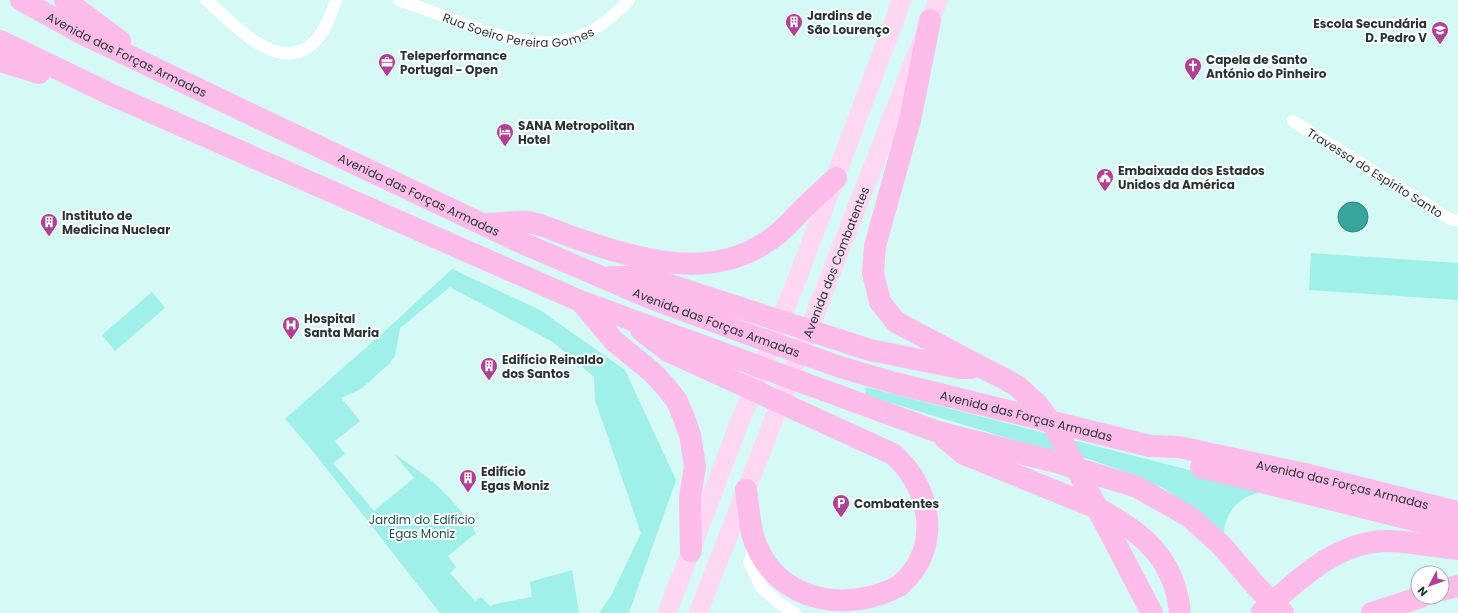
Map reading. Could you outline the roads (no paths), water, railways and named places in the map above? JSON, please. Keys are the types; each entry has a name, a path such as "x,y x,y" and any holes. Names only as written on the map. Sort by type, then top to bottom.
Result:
{"highway":[{"name":"Avenida das Forças Armadas","path":"21,0 77,31 167,75 483,224 601,277 672,306 802,355 895,383 1150,446 1180,447 1305,474 1458,512"},
{"path":"65,0 167,75"},
{"path":"930,20 910,120 875,246 873,273 880,302 896,322 1017,386 1046,414 1060,437 1152,613"},
{"path":"0,41 112,95 580,301 938,432 1056,462 1137,487 1190,517 1222,546 1257,587 1283,613"},
{"path":"0,61 112,95"},
{"path":"483,224 531,222 596,245 658,262 701,263 718,261 734,258 749,252 776,236 836,178"},
{"path":"601,277 645,277 870,350 960,368 973,364"},
{"path":"580,301 614,341 652,372 666,387 676,401 684,418 690,435 695,466 690,498 690,552"},
{"path":"625,318 668,351 894,454 904,463 912,474 921,489 926,503 928,519 924,547 918,562 909,576 899,586 886,595 870,603 855,606 839,608 822,606 809,601 789,589 773,574 756,546 746,490"},
{"path":"938,432 964,454 1092,506 1135,531 1156,551 1170,574 1179,600 1180,613"},
{"path":"1150,446 1182,463 1458,531"},
{"path":"1261,613 1300,579 1327,559 1351,548 1388,541 1458,549"},
{"path":"1257,587 1269,613"},
{"path":"1372,613 1410,601"}],"main road":[{"path":"667,613 737,429 836,178 902,0"},
{"name":"Avenida dos Combatentes","path":"698,613 938,0"}],"street":[{"path":"206,0 257,44 275,51 292,53 306,48 317,40 324,30 336,0"},
{"name":"Rua Soeiro Pereira Gomes","path":"399,0 502,36 523,41 548,42 572,39 591,31 622,8 629,0"},
{"name":"Travessa do Espírito Santo","path":"1293,121 1450,219 1458,221"},
{"path":"756,546 749,562 762,588 779,603 795,613"}],"place":[{"name":"Jardins de São Lourenço","path":"794,37"},
{"name":"Escola Secundária D. Pedro V","path":"1440,45"},
{"name":"Teleperformance Portugal - Open","path":"387,77"},
{"name":"Capela de Santo António do Pinheiro","path":"1193,81"},
{"name":"SANA Metropolitan Hotel","path":"505,147"},
{"name":"Embaixada dos Estados Unidos da América","path":"1105,192"},
{"name":"Instituto de Medicina Nuclear","path":"49,237"},
{"name":"Hospital Santa Maria","path":"291,340"},
{"name":"Edifício Reinaldo dos Santos","path":"489,381"},
{"name":"Edifício Egas Moniz","path":"468,493"},
{"name":"Combatentes","path":"841,518"}],"park label":[{"name":"Jardim do Edifício Egas Moniz","path":"422,526"}]}
